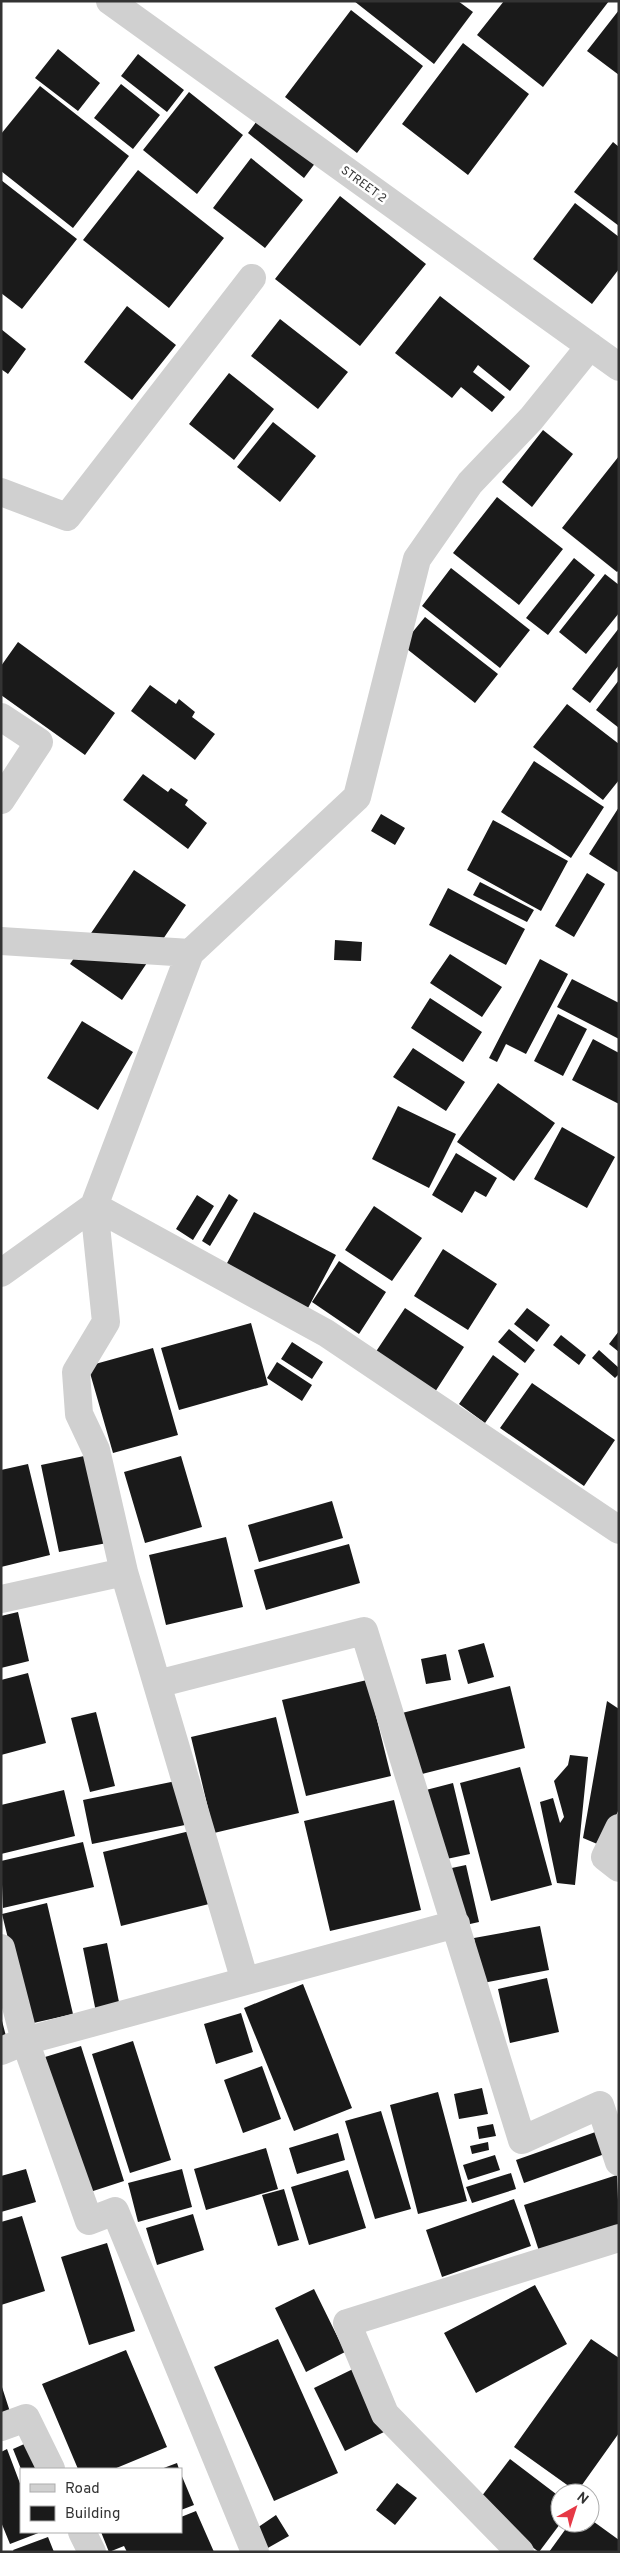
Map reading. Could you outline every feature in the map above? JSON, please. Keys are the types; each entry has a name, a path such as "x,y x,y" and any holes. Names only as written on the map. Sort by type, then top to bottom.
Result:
{"street":[{"name":"STREET 2","path":"110,1 619,367"},
{"path":"1,492 67,517 252,278"},
{"path":"245,1981 124,1572 96,1450 79,1414 76,1372 106,1322 94,1206 190,953 357,797 417,559 470,483 531,419 590,346"},
{"path":"1,717 39,742 1,800"},
{"path":"1,941 190,953"},
{"path":"1,1273 94,1206"},
{"path":"94,1206 326,1333 619,1530"},
{"path":"1,1599 124,1572"},
{"path":"157,1684 364,1631 522,2140 600,2105 619,2162"},
{"path":"619,1828 605,1857 619,1868"},
{"path":"13,2046 456,1924"},
{"path":"1,1948 13,2046 89,2221 116,2211 255,2552"},
{"path":"520,2552 385,2414 347,2323 619,2238"},
{"path":"1,2427 26,2418 51,2468"},
{"path":"82,2533 92,2552"}],"building":[{"path":"354,1 458,1 473,12 434,64"},
{"path":"504,1 609,1 543,87 477,35"},
{"path":"351,10 423,66 357,153 285,97"},
{"path":"619,10 619,75 587,51"},
{"path":"463,43 529,94 468,175 402,124"},
{"path":"58,49 100,83 78,111 35,78"},
{"path":"138,54 184,90 167,112 121,76"},
{"path":"121,84 160,115 133,149 94,118"},
{"path":"40,86 129,156 73,228 1,171 1,134"},
{"path":"189,92 243,135 197,194 143,150"},
{"path":"262,114 319,158 304,178 248,133"},
{"path":"613,142 619,147 619,226 574,192"},
{"path":"251,158 303,200 265,248 213,208"},
{"path":"138,170 224,238 169,308 83,240"},
{"path":"1,180 77,239 22,309 1,293"},
{"path":"340,196 426,264 360,346 275,279"},
{"path":"575,203 619,237 619,269 592,304 533,259"},
{"path":"440,296 530,366 510,391 478,365 473,372 505,397 492,412 461,387 452,398 395,353"},
{"path":"127,306 176,345 132,400 84,362"},
{"path":"280,319 348,372 318,409 251,356"},
{"path":"1,329 26,349 8,374 1,369"},
{"path":"229,373 274,409 234,460 189,424"},
{"path":"273,422 316,456 280,502 237,467"},
{"path":"543,430 573,454 532,507 502,482"},
{"path":"619,456 619,570 617,572 562,528"},
{"path":"497,497 563,549 519,605 453,553"},
{"path":"574,558 595,575 548,635 526,618"},
{"path":"451,568 530,630 500,668 422,606"},
{"path":"605,574 619,585 619,613 586,654 559,632"},
{"path":"425,617 498,674 475,703 402,645"},
{"path":"619,628 619,665 590,703 572,689"},
{"path":"18,642 115,713 85,755 1,695 1,666"},
{"path":"619,680 619,728 596,710"},
{"path":"150,685 176,704 179,699 195,712 192,717 215,734 195,760 131,711"},
{"path":"567,704 619,744 619,780 603,800 533,747"},
{"path":"534,761 604,807 571,858 501,812"},
{"path":"143,774 168,792 171,788 188,800 185,805 207,823 188,849 123,800"},
{"path":"619,807 619,873 589,854"},
{"path":"381,814 405,828 395,845 371,831"},
{"path":"493,820 568,861 541,911 467,870"},
{"path":"134,870 186,905 122,1000 70,964"},
{"path":"587,873 605,884 574,937 555,926"},
{"path":"480,882 534,910 527,922 473,895"},
{"path":"448,888 525,929 506,965 429,925"},
{"path":"335,940 362,942 361,961 334,960"},
{"path":"450,954 502,987 482,1017 430,983"},
{"path":"540,959 568,974 526,1054 506,1044 497,1062 489,1058"},
{"path":"572,979 619,1003 619,1039 557,1007"},
{"path":"430,998 482,1032 463,1062 411,1028"},
{"path":"558,1014 587,1029 563,1076 534,1061"},
{"path":"82,1021 133,1052 98,1110 47,1078"},
{"path":"593,1039 619,1053 619,1104 572,1080"},
{"path":"413,1048 465,1082 446,1111 393,1077"},
{"path":"498,1083 555,1123 514,1181 457,1142"},
{"path":"398,1106 456,1134 429,1188 372,1159"},
{"path":"562,1127 615,1157 587,1208 534,1179"},
{"path":"456,1153 497,1178 486,1197 475,1191 462,1213 432,1195"},
{"path":"229,1194 238,1200 210,1246 202,1241"},
{"path":"197,1195 214,1206 193,1240 176,1229"},
{"path":"374,1206 422,1238 392,1281 345,1250"},
{"path":"254,1212 336,1255 308,1308 226,1265"},
{"path":"443,1249 497,1284 468,1330 414,1296"},
{"path":"339,1261 386,1292 359,1334 312,1302"},
{"path":"405,1308 464,1347 435,1392 375,1353"},
{"path":"527,1308 550,1325 537,1342 514,1324"},
{"path":"251,1323 268,1385 179,1410 161,1348"},
{"path":"509,1329 535,1350 525,1363 498,1342"},
{"path":"619,1331 619,1352 609,1344"},
{"path":"561,1335 586,1355 579,1365 553,1345"},
{"path":"292,1342 323,1362 312,1379 281,1359"},
{"path":"153,1348 178,1435 113,1453 88,1366"},
{"path":"599,1350 619,1368 619,1374 615,1378 592,1358"},
{"path":"493,1355 519,1374 485,1423 459,1404"},
{"path":"277,1362 312,1385 302,1401 267,1378"},
{"path":"532,1383 615,1440 584,1486 500,1428"},
{"path":"89,1455 107,1543 59,1552 41,1465"},
{"path":"181,1456 202,1527 145,1543 124,1472"},
{"path":"28,1464 50,1555 1,1567 1,1470"},
{"path":"332,1501 343,1538 259,1562 248,1525"},
{"path":"226,1537 243,1607 166,1625 149,1555"},
{"path":"349,1544 360,1583 266,1610 254,1570"},
{"path":"18,1612 29,1661 1,1668 1,1616"},
{"path":"484,1643 494,1677 468,1684 458,1650"},
{"path":"446,1654 451,1680 426,1684 421,1659"},
{"path":"28,1673 46,1743 1,1755 1,1680"},
{"path":"367,1680 391,1776 306,1796 282,1700"},
{"path":"510,1686 525,1748 418,1775 402,1713"},
{"path":"607,1701 619,1709 619,1809 602,1846 583,1838"},
{"path":"96,1712 115,1786 90,1792 71,1718"},
{"path":"276,1717 299,1813 214,1833 191,1737"},
{"path":"570,1755 588,1757 575,1885 557,1883 540,1802 553,1798 560,1823 564,1817 554,1781 568,1765"},
{"path":"520,1767 552,1885 491,1901 460,1783"},
{"path":"176,1781 185,1825 92,1844 83,1800"},
{"path":"453,1783 470,1854 442,1860 426,1790"},
{"path":"64,1790 75,1836 1,1854 1,1805"},
{"path":"394,1800 421,1910 330,1931 304,1821"},
{"path":"194,1830 213,1903 121,1926 103,1852"},
{"path":"83,1842 94,1887 3,1908 1,1861"},
{"path":"466,1865 479,1922 461,1926 447,1869"},
{"path":"47,1903 73,2014 29,2024 2,1914"},
{"path":"540,1926 549,1970 483,1983 474,1938"},
{"path":"107,1943 120,2007 96,2012 83,1948"},
{"path":"547,1978 559,2032 510,2043 498,1989"},
{"path":"303,1984 352,2108 294,2131 244,2008"},
{"path":"241,2013 253,2052 216,2064 204,2024"},
{"path":"1,2017 7,2040 1,2041"},
{"path":"133,2041 171,2160 130,2173 92,2054"},
{"path":"81,2046 124,2181 87,2193 45,2057"},
{"path":"262,2066 281,2119 243,2133 224,2080"},
{"path":"482,2088 488,2114 459,2119 454,2094"},
{"path":"438,2092 467,2201 418,2214 390,2105"},
{"path":"381,2111 411,2209 375,2219 345,2121"},
{"path":"493,2124 496,2136 479,2139 477,2127"},
{"path":"604,2129 613,2151 524,2183 516,2160"},
{"path":"338,2133 345,2160 297,2174 289,2148"},
{"path":"488,2142 489,2150 472,2154 470,2146"},
{"path":"266,2148 278,2189 206,2210 194,2169"},
{"path":"495,2155 500,2170 468,2180 463,2165"},
{"path":"26,2169 36,2202 1,2212 1,2176"},
{"path":"182,2169 192,2207 138,2222 128,2183"},
{"path":"348,2170 366,2228 309,2245 291,2187"},
{"path":"511,2173 516,2189 472,2203 466,2187"},
{"path":"617,2175 619,2225 539,2251 524,2205"},
{"path":"284,2189 299,2240 278,2246 262,2195"},
{"path":"514,2199 531,2246 442,2277 426,2230"},
{"path":"193,2214 204,2250 157,2265 146,2228"},
{"path":"22,2216 45,2291 1,2305 1,2222"},
{"path":"107,2243 135,2331 89,2345 61,2257"},
{"path":"535,2285 567,2344 476,2393 444,2333"},
{"path":"314,2289 345,2352 306,2372 275,2308"},
{"path":"278,2339 338,2473 274,2501 214,2367"},
{"path":"591,2339 619,2358 619,2433 583,2483 564,2483 514,2447"},
{"path":"126,2350 167,2447 116,2468 78,2468 42,2384"},
{"path":"353,2369 384,2432 345,2451 314,2388"},
{"path":"1,2384 12,2418 1,2421"},
{"path":"31,2441 42,2468 21,2468 13,2449"},
{"path":"7,2449 20,2483 20,2533 38,2533 10,2544 1,2522 1,2452"},
{"path":"510,2459 550,2489 550,2533 553,2533 539,2552 475,2505"},
{"path":"177,2463 179,2468 164,2468"},
{"path":"182,2476 194,2505 182,2510"},
{"path":"397,2483 417,2498 395,2525 376,2510"},
{"path":"196,2511 214,2552 127,2552 124,2546 109,2552 101,2533 182,2533 182,2517"},
{"path":"276,2515 289,2536 266,2549 254,2530"},
{"path":"600,2526 619,2540 619,2552 549,2552 563,2533 600,2533"},
{"path":"48,2537 54,2552 14,2552 13,2550"}]}
